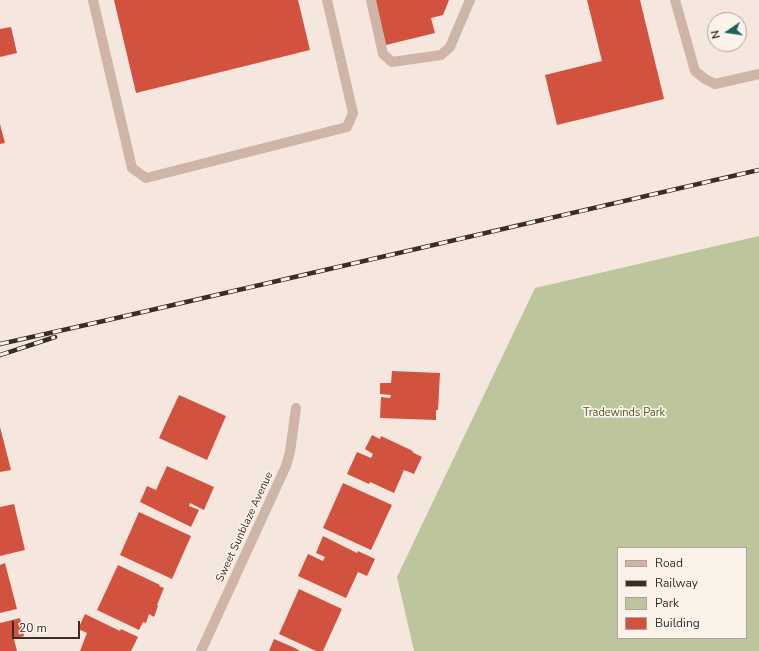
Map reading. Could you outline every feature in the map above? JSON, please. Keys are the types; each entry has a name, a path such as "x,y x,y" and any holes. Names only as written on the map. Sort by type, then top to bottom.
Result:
{"street":[{"path":"93,0 132,168 146,178 347,127 353,113 327,0"},
{"path":"371,0 383,54 392,62 441,55 450,48 470,0"},
{"path":"675,0 695,71 715,84 759,74"},
{"name":"Sweet Sunblaze Avenue","path":"201,651 286,466 290,452 296,408"}],"green space":[{"name":"Tradewinds Park","path":"759,236 759,651 414,651 397,577 535,288"}],"building":[{"path":"114,0 298,0 310,50 136,93"},
{"path":"375,0 449,0 443,15 431,18 435,33 386,45"},
{"path":"587,0 640,0 664,99 557,125 545,75 602,61"},
{"path":"11,27 17,53 0,57 0,29"},
{"path":"0,124 5,143 0,144"},
{"path":"392,371 440,373 436,420 380,418 381,397 390,398 391,395 380,394 380,383 391,383"},
{"path":"179,395 226,416 207,460 159,438"},
{"path":"0,427 11,470 0,472"},
{"path":"372,435 380,439 381,436 413,451 412,452 422,457 414,474 404,470 394,493 370,482 369,484 347,474 357,452 371,458 373,454 365,449"},
{"path":"167,466 214,487 204,510 190,503 189,506 199,510 191,527 140,502 147,486 156,490"},
{"path":"343,483 392,505 371,550 323,528"},
{"path":"14,504 25,550 0,556 0,507"},
{"path":"139,512 191,536 172,579 120,555"},
{"path":"323,536 357,553 358,551 375,559 367,576 358,572 346,598 298,576 308,554 323,561 325,557 316,553"},
{"path":"5,563 17,609 0,613 0,565"},
{"path":"118,565 164,588 154,617 149,614 146,623 143,622 139,630 97,610"},
{"path":"299,589 342,609 323,651 316,651 279,634"},
{"path":"85,614 120,631 121,629 138,637 131,651 80,651 87,633 78,629"},
{"path":"20,618 24,636 14,639 17,651 0,651 0,623"},
{"path":"274,639 295,648 300,651 269,651"}],"railway":[{"path":"0,344 759,170"},
{"path":"0,355 55,337"}]}
